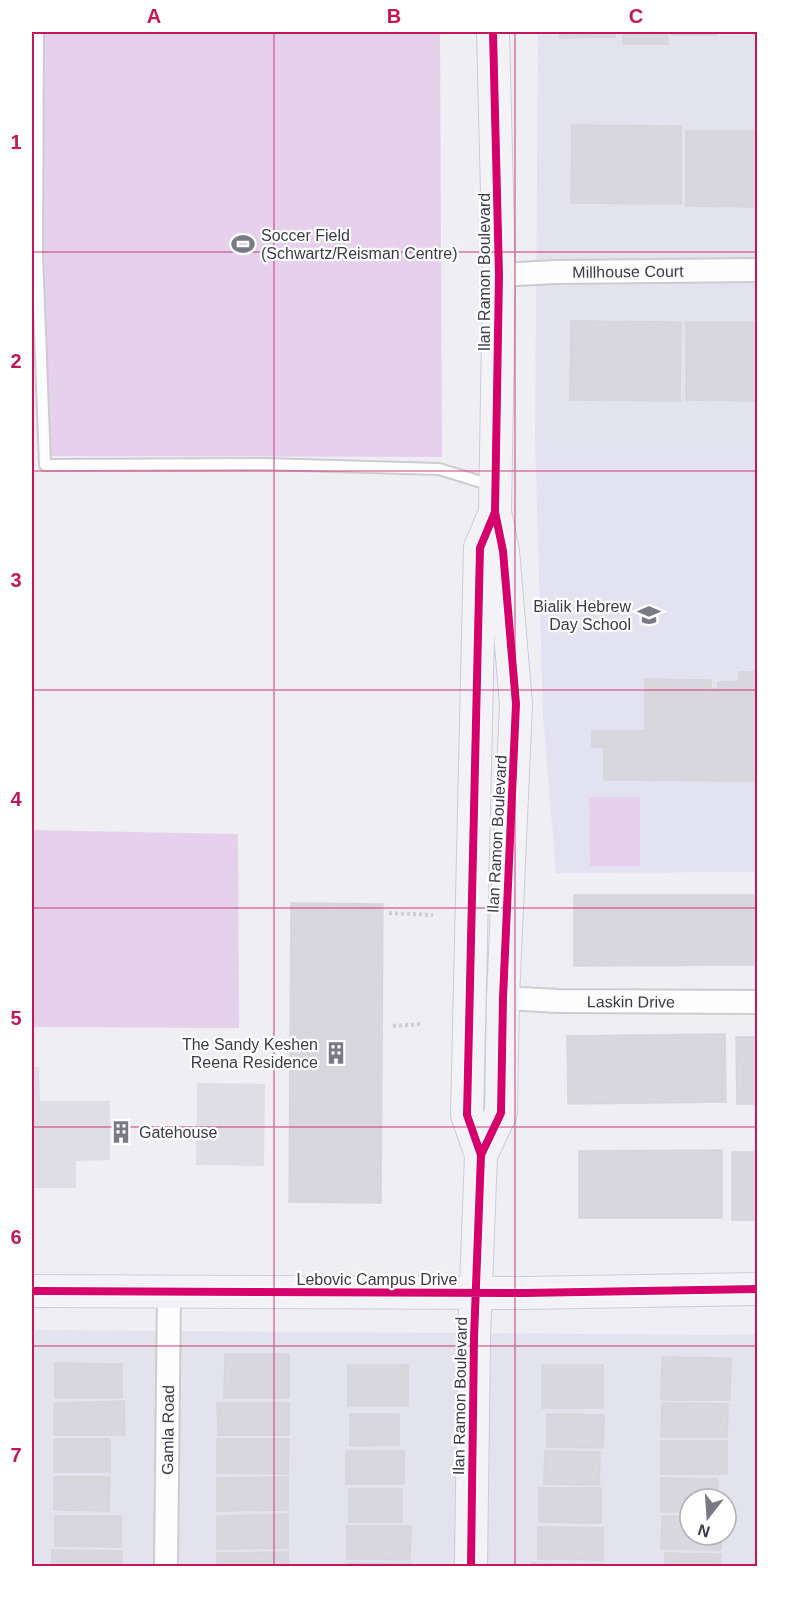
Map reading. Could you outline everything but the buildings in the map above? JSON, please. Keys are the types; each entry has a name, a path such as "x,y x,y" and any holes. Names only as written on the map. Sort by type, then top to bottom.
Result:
{"street":[{"name":"Ilan Ramon Boulevard","path":"481,1155 501,1113 503,998 516,704 503,551 496,499 499,275 493,32"},
{"name":"Millhouse Court","path":"499,275 556,272 758,270"},
{"name":"Ilan Ramon Boulevard","path":"471,1566 474,1338 481,1155 467,1115 473,819 480,548 496,499"},
{"name":"Laskin Drive","path":"503,998 558,1002 758,1002"},
{"name":"Lebovic Campus Drive","path":"32,1291 477,1292 758,1289"},
{"name":"Gamla Road","path":"166,1566 170,1292"}],"lane":[{"path":"38,32 34,253 45,465 265,464 439,469 496,499"}],"path":[{"path":"389,913 434,915"},
{"path":"393,1026 421,1024"}],"shaded area":[{"name":"Soccer Field (Schwartz/Reisman Centre)","path":"40,32 440,32 442,457 48,456"},
{"path":"538,32 757,32 757,439 535,437"},
{"name":"Bialik Hebrew Day School","path":"535,437 757,439 757,872 556,873 543,717"},
{"path":"589,797 640,797 640,866 590,866"},
{"path":"32,830 238,834 239,1028 32,1027"},
{"path":"32,1067 39,1067 40,1101 110,1101 110,1160 76,1161 76,1188 32,1188"},
{"path":"197,1083 265,1084 264,1166 196,1165"},
{"path":"32,1330 757,1335 757,1566 32,1566"}],"cycle path":[{"path":"481,1155 501,1113 503,998 516,704 503,551 495,512 499,275 493,32"},
{"path":"471,1566 474,1338 481,1155 467,1115 480,548 495,512"},
{"path":"32,1291 524,1293 758,1289"}],"place":[{"name":"Soccer Field (Schwartz/Reisman Centre)","path":"243,244"},
{"name":"Bialik Hebrew Day School","path":"649,615"},
{"name":"The Sandy Keshen Reena Residence","path":"336,1053"},
{"name":"Gatehouse","path":"121,1132"}]}
